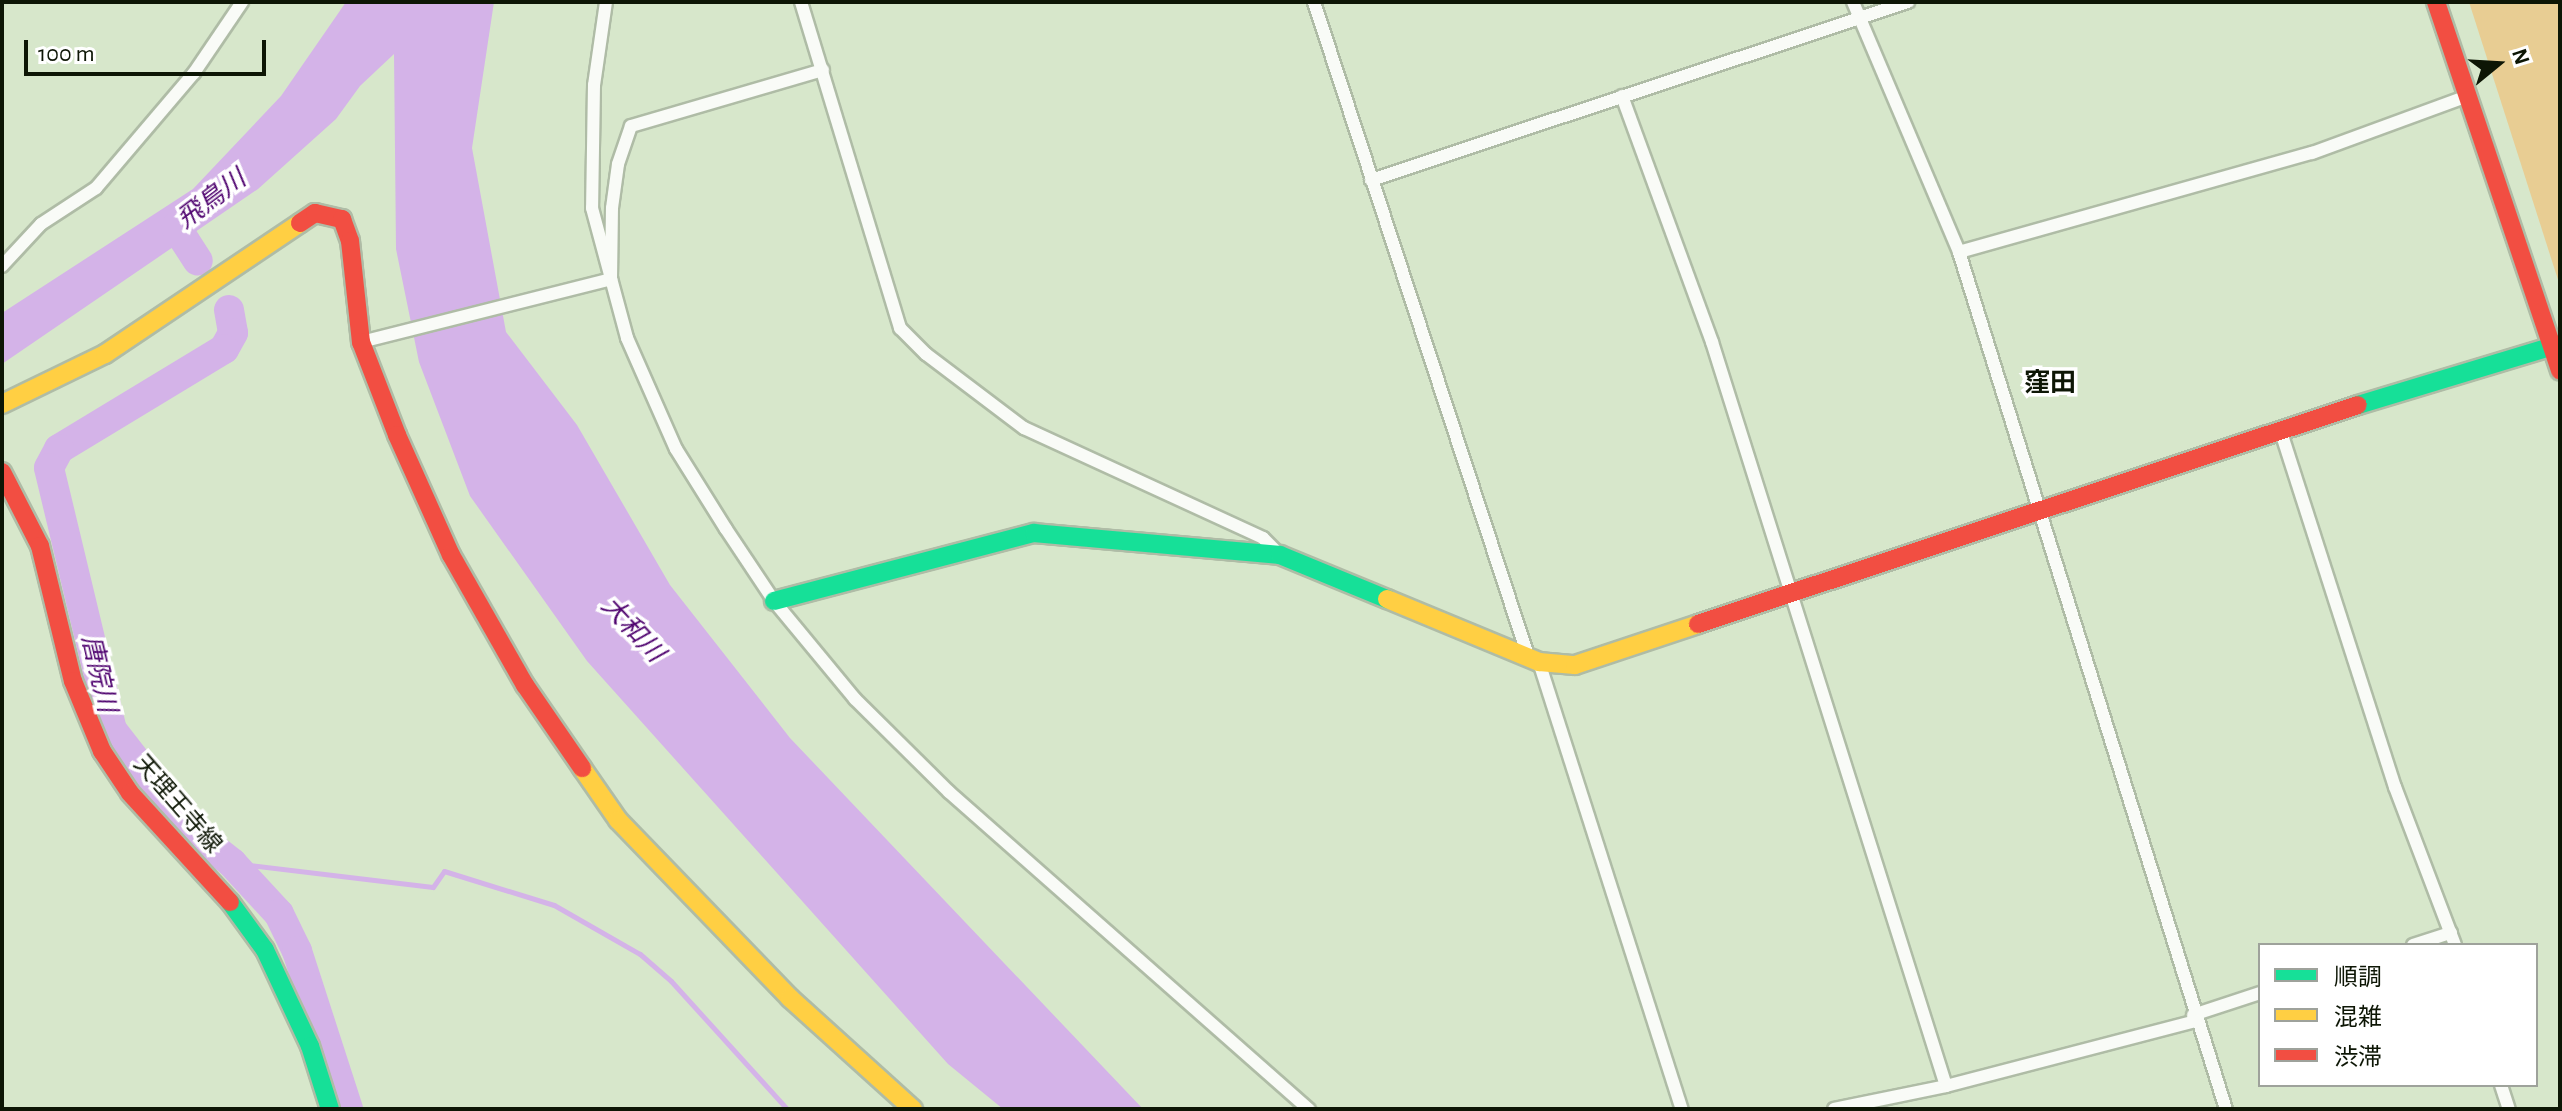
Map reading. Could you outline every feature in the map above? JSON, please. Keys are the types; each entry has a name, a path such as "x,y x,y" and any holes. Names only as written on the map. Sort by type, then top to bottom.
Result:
{"street":[{"path":"2,266 41,224 96,188 194,73 242,2"},
{"path":"606,2 594,85 592,208 627,338 676,449 774,601 855,699 949,792 1309,1109"},
{"path":"801,2 886,296 900,328 926,354 1024,428 1263,538 1280,555"},
{"path":"1314,2 1682,1109"},
{"path":"1853,2 1959,252 2194,1018 2226,1109"},
{"path":"1371,180 1908,2"},
{"path":"2436,2 2465,97 2556,345 2560,371"},
{"path":"611,279 612,208 618,164 631,126 823,70"},
{"path":"1622,96 1712,342 1946,1086"},
{"path":"1959,252 2312,153 2465,97"},
{"path":"2,404 105,354 315,213 342,219 350,241 361,342 451,555 583,775 709,916 913,1109"},
{"path":"361,342 594,287 611,279"},
{"path":"774,601 1034,533 1280,555 1534,659 1591,662 1790,592 2280,429 2556,345"},
{"path":"2280,429 2395,787 2453,939 2426,943"},
{"name":"天理王寺線","path":"2,472 40,546 73,681 102,751 130,793 224,894 265,950 305,1032 330,1109"},
{"path":"1834,1109 1946,1086 2194,1018 2258,994"},
{"path":"2502,1087 2509,1109"}],"shaded area":[{"path":"2469,2 2560,2 2560,286"}],"water":[{"path":"346,2 494,2 472,148 506,332 577,425 670,585 790,738 1143,1109 1003,1109 948,1064 587,661 470,496 419,362 396,249 394,54 360,86 336,119 258,189 2,364 2,313 193,189 281,96"}],"waterway":[{"name":"唐院川","path":"176,227 198,261"},
{"name":"唐院川","path":"229,310 233,333 224,349 59,449 49,468 112,730 189,829 232,863 279,914 297,951 348,1109"},
{"path":"232,863 433,887 444,871 554,905 640,954 671,981 787,1109"}],"traffic: fast":[{"path":"2358,405 2560,344"},
{"path":"774,601 1034,533 1280,555 1387,599"},
{"path":"230,902 265,950 310,1046 330,1109"}],"traffic: slow":[{"path":"2,404 105,354 300,223"},
{"path":"1387,599 1539,662 1575,665 1698,624"},
{"path":"582,768 618,820 790,998 913,1109"}],"traffic: jam":[{"path":"2436,2 2560,371"},
{"path":"300,223 315,213 342,219 350,241 361,342 397,435 451,555 525,685 582,768"},
{"path":"1698,624 2358,405"},
{"path":"2,472 40,546 73,681 102,751 130,793 230,902"}],"district":[{"name":"窪田","path":"2050,384"}],"water label":[{"name":"飛鳥川","path":"212,200"},
{"name":"大和川","path":"632,630"}]}
